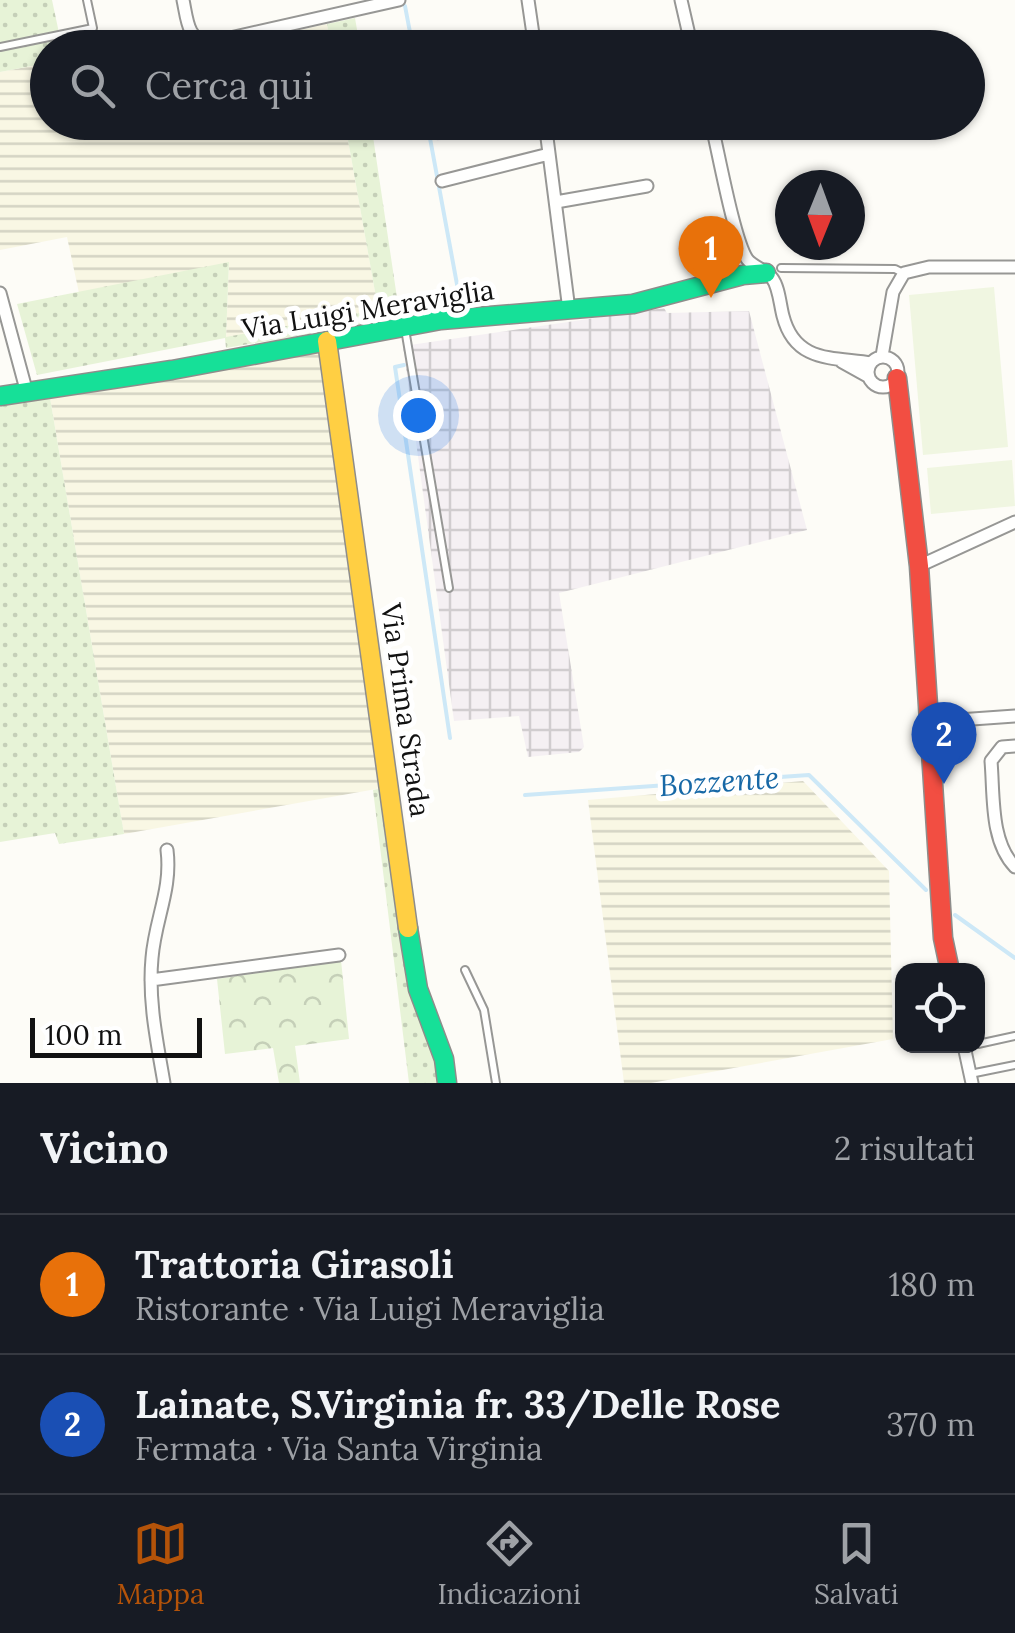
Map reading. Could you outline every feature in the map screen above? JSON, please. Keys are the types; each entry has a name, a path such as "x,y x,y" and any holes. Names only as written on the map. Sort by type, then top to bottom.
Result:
{"street":[{"path":"183,0 190,30"},
{"path":"326,0 330,14"},
{"path":"264,30 399,0"},
{"path":"528,0 532,30"},
{"path":"680,0 688,30"},
{"path":"547,140 569,310"},
{"path":"715,140 744,266"},
{"path":"442,182 549,154"},
{"path":"556,202 648,186"},
{"name":"Via Luigi Meraviglia","path":"0,396 475,316 627,305 744,266 773,270"},
{"path":"868,377 877,360 892,292 904,273 929,267 1015,267"},
{"path":"773,270 786,328 792,337 810,352 842,362 868,377 900,417"},
{"path":"0,293 27,393"},
{"name":"Via Prima Strada","path":"327,341 411,948 418,988 444,1059 447,1083"},
{"path":"842,362 848,359 896,363 919,566 941,904 949,963"},
{"path":"879,387 891,385 897,378"},
{"path":"919,566 1015,522"},
{"path":"930,722 1015,716"},
{"path":"1015,746 1002,748 991,761 998,836 1015,868"},
{"path":"164,1083 150,980 152,953 170,877 167,850"},
{"path":"150,980 339,955"},
{"path":"967,1053 971,1078"}],"lane":[{"path":"83,30 93,28 87,0"},
{"path":"0,47 30,41"},
{"path":"773,270 895,269 904,273"},
{"path":"405,328 449,588"},
{"path":"465,970 484,1010 496,1083"},
{"path":"985,1042 1015,1036"},
{"path":"971,1078 1015,1065"}],"shaded area":[{"path":"327,24 328,30 300,30"},
{"path":"30,66 30,140 348,140 377,303 370,311 226,338 229,263 79,293 67,237 0,250 0,72"},
{"path":"664,308 667,313 749,311 807,530 559,593 584,747 579,752 528,757 519,716 454,721 403,346"},
{"path":"321,348 382,788 124,834 50,398"},
{"path":"803,781 889,871 893,1039 651,1083 624,1083 588,800"}],"green space":[{"path":"0,0 52,0 58,30 30,30 30,66 0,72"},
{"path":"355,18 357,30 328,30 327,24"},
{"path":"348,140 374,140 400,318 226,348 225,338 37,375 17,304 229,262 226,337 370,311 377,303"},
{"path":"994,287 1008,447 923,455 909,295"},
{"path":"50,398 124,834 59,844 55,833 0,842 0,404"},
{"path":"1012,460 1015,506 931,514 927,468"},
{"path":"382,788 440,1083 409,1083 373,790"},
{"path":"341,960 349,1039 295,1046 300,1083 279,1083 273,1048 225,1054 217,979"}],"waterway":[{"name":"Bozzente","path":"405,6 410,30"},
{"name":"Bozzente","path":"430,140 461,306"},
{"name":"Bozzente","path":"404,365 395,367 450,738"},
{"name":"Bozzente","path":"525,795 809,775 926,890"},
{"name":"Bozzente","path":"955,915 1015,958"}],"traffic: fast":[{"path":"0,396 172,370 441,320 633,304 743,275 766,273"},
{"path":"408,928 418,989 444,1059 447,1083"}],"traffic: slow":[{"path":"327,341 408,928"}],"traffic: jam":[{"path":"897,378 919,566 943,938 948,963"}],"place":[{"name":"Trattoria Girasoli","path":"711,298"},
{"name":"Lainate, S.Virginia fr. 33/Delle Rose","path":"944,784"}]}
